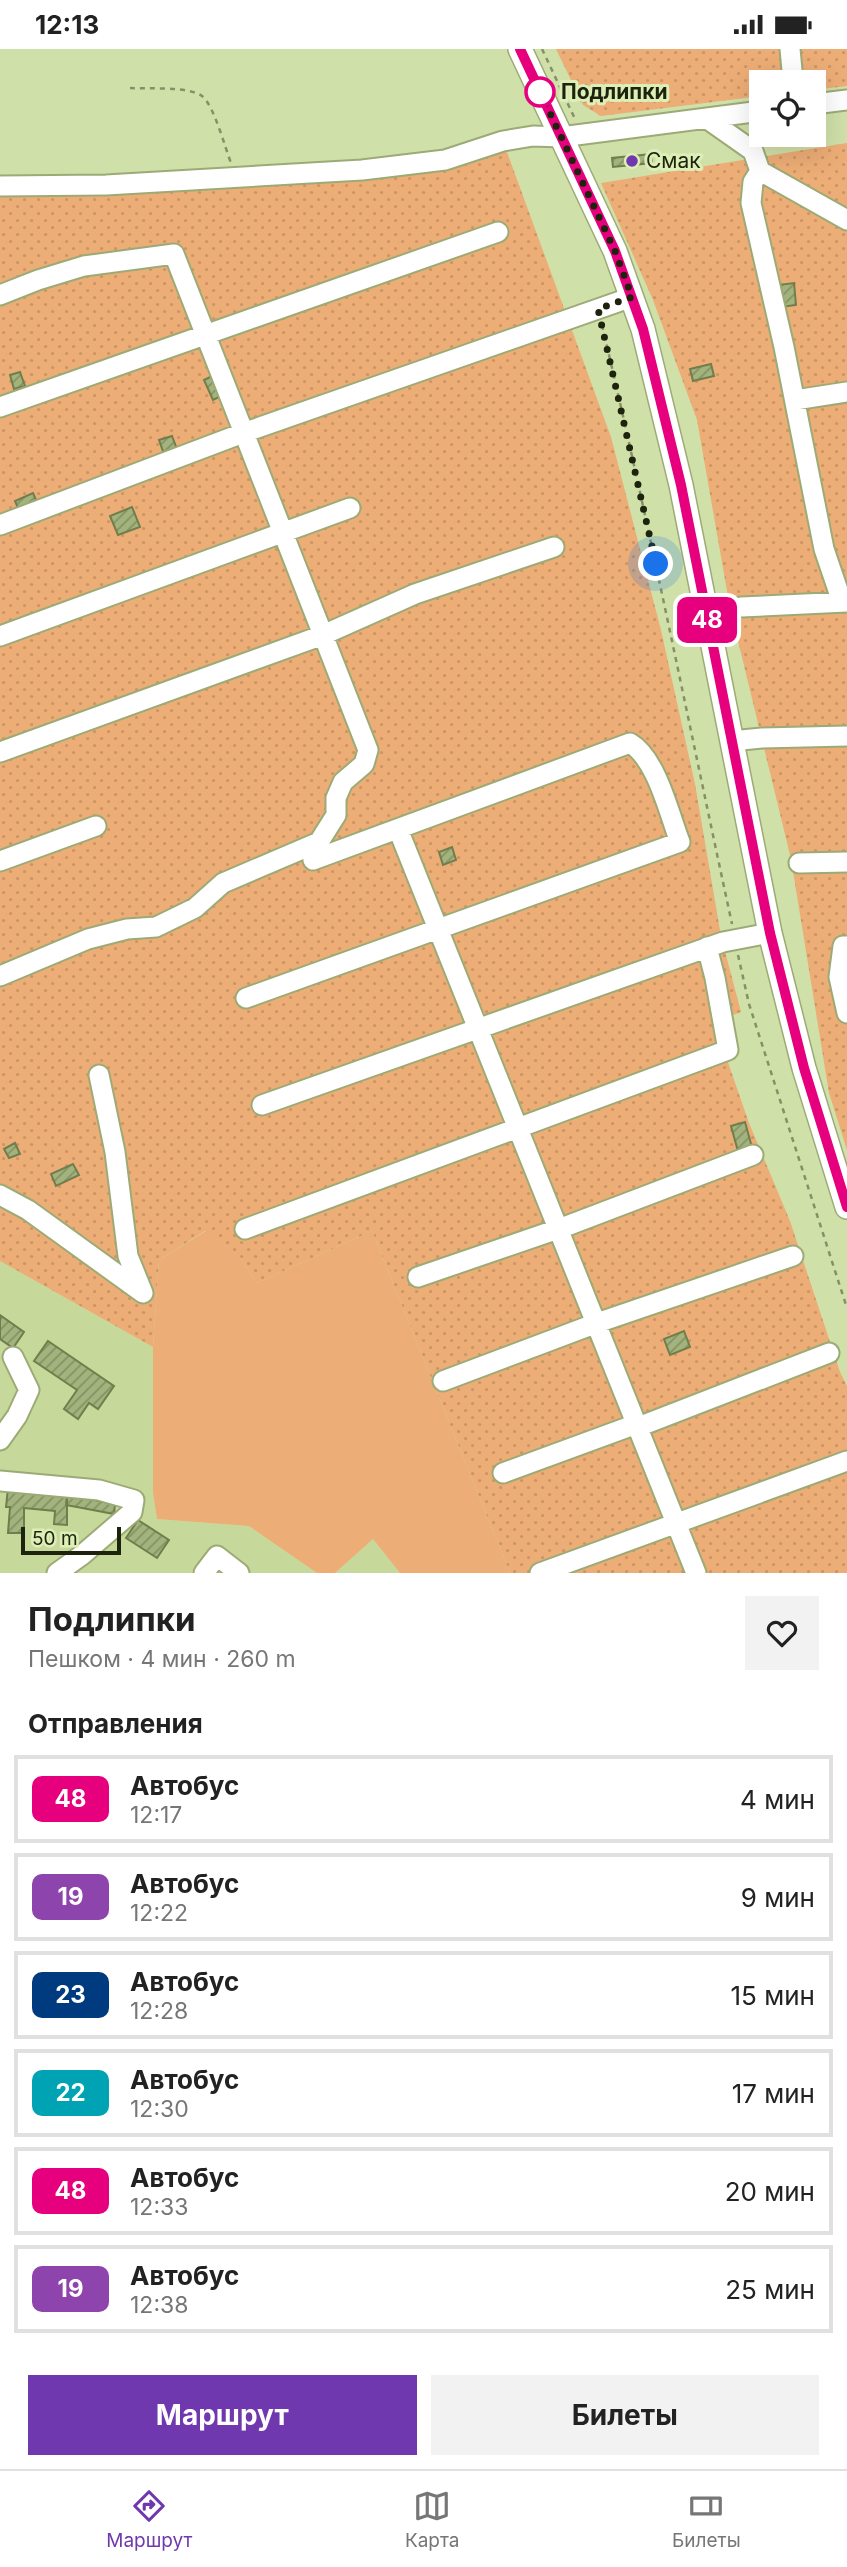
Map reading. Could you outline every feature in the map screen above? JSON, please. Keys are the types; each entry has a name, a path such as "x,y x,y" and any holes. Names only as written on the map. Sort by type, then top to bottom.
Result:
{"main road":[{"path":"520,49 571,136 632,297 653,366 681,485 770,933 804,1068 847,1207"}],"street":[{"path":"790,49 792,70"},
{"path":"826,103 847,100"},
{"path":"0,186 106,185 362,170 445,159 503,141 523,138 571,136 749,113"},
{"path":"706,118 753,151 760,171 847,220"},
{"path":"741,607 845,602 824,549 795,400 751,203 753,182 760,171"},
{"path":"0,407 498,232"},
{"path":"0,295 84,266 174,254 368,750 364,764 343,782 336,798 336,815 319,842 223,883 195,908 156,927 127,929 88,939 0,976"},
{"path":"0,525 243,433 632,297"},
{"path":"795,400 847,392"},
{"path":"0,636 350,508"},
{"path":"0,752 323,635 415,594 554,547"},
{"path":"730,741 847,736"},
{"path":"246,998 680,842 642,750 630,743 313,860"},
{"path":"0,861 96,826"},
{"path":"398,829 696,1573"},
{"path":"799,863 847,862"},
{"path":"262,1104 707,947 770,933"},
{"path":"847,946 843,946 839,977 847,1013"},
{"path":"245,1229 728,1050 707,947"},
{"path":"0,1195 27,1210 143,1293 128,1256 116,1152 99,1075"},
{"path":"418,1277 753,1155"},
{"path":"443,1381 597,1323 793,1256"},
{"path":"503,1473 631,1426 638,1427 829,1353"},
{"path":"0,1440 17,1416 29,1389 13,1357"},
{"path":"540,1573 847,1461"},
{"path":"0,1481 99,1490 134,1500 132,1512 57,1573"},
{"path":"204,1573 218,1556 239,1573"}],"path":[{"path":"542,49 571,136"},
{"path":"130,87 189,92 203,97 210,107 232,167 242,175"},
{"path":"598,309 647,520 749,1004 847,1308"}],"shaded area":[{"path":"556,49 847,49 847,86 826,89 826,70 749,70 749,98 601,116 583,105"},
{"path":"503,141 611,437 661,630 695,784 721,936 741,1012 714,1022 749,1123 790,1221 847,1386 847,1573 510,1573 372,1231 257,1283 240,1257 205,1231 159,1260 153,1347 0,1261 0,186 286,176"},
{"path":"847,143 847,1150 829,1093 791,859 730,608 697,420 653,300 601,183"},
{"path":"206,1231 240,1257 257,1283 372,1231 510,1573 400,1573 373,1539 335,1573 317,1573 249,1526 157,1519 153,1493 153,1347 159,1260"},
{"path":"0,1261 153,1347 153,1493 157,1519 249,1526 317,1573 0,1573"},
{"path":"373,1539 400,1573 335,1573"}],"building":[{"path":"586,85 592,96 581,101 575,90"},
{"name":"Смак","path":"651,154 652,163 613,167 612,158"},
{"path":"794,283 796,305 781,307 778,285"},
{"path":"711,364 714,376 693,381 690,369"},
{"path":"20,372 25,386 14,389 10,375"},
{"path":"216,374 225,394 213,400 204,380"},
{"path":"172,436 178,452 165,457 159,440"},
{"path":"33,493 39,507 21,515 15,501"},
{"path":"132,507 140,527 118,535 110,516"},
{"path":"452,847 456,860 443,865 439,852"},
{"path":"745,1122 753,1151 739,1155 731,1126"},
{"path":"15,1143 20,1154 9,1158 4,1149"},
{"path":"73,1164 79,1175 56,1186 51,1174"},
{"path":"0,1315 24,1332 13,1348 0,1339"},
{"path":"684,1331 690,1347 670,1355 664,1339"},
{"path":"48,1341 114,1386 98,1409 89,1403 78,1419 64,1409 77,1390 34,1361"},
{"path":"8,1488 67,1492 67,1525 54,1524 55,1511 24,1508 24,1533 8,1533"},
{"path":"67,1495 115,1504 114,1514 66,1505"},
{"path":"138,1520 169,1540 157,1558 126,1538"}],"bus line":[{"name":"48","path":"520,49 615,251 643,329 681,485 770,933 804,1068 847,1207"}],"place":[{"name":"Подлипки","path":"540,92"},
{"name":"Смак","path":"632,161"}],"route":[{"path":"540,92 615,251 632,297 598,309 656,564"}]}
